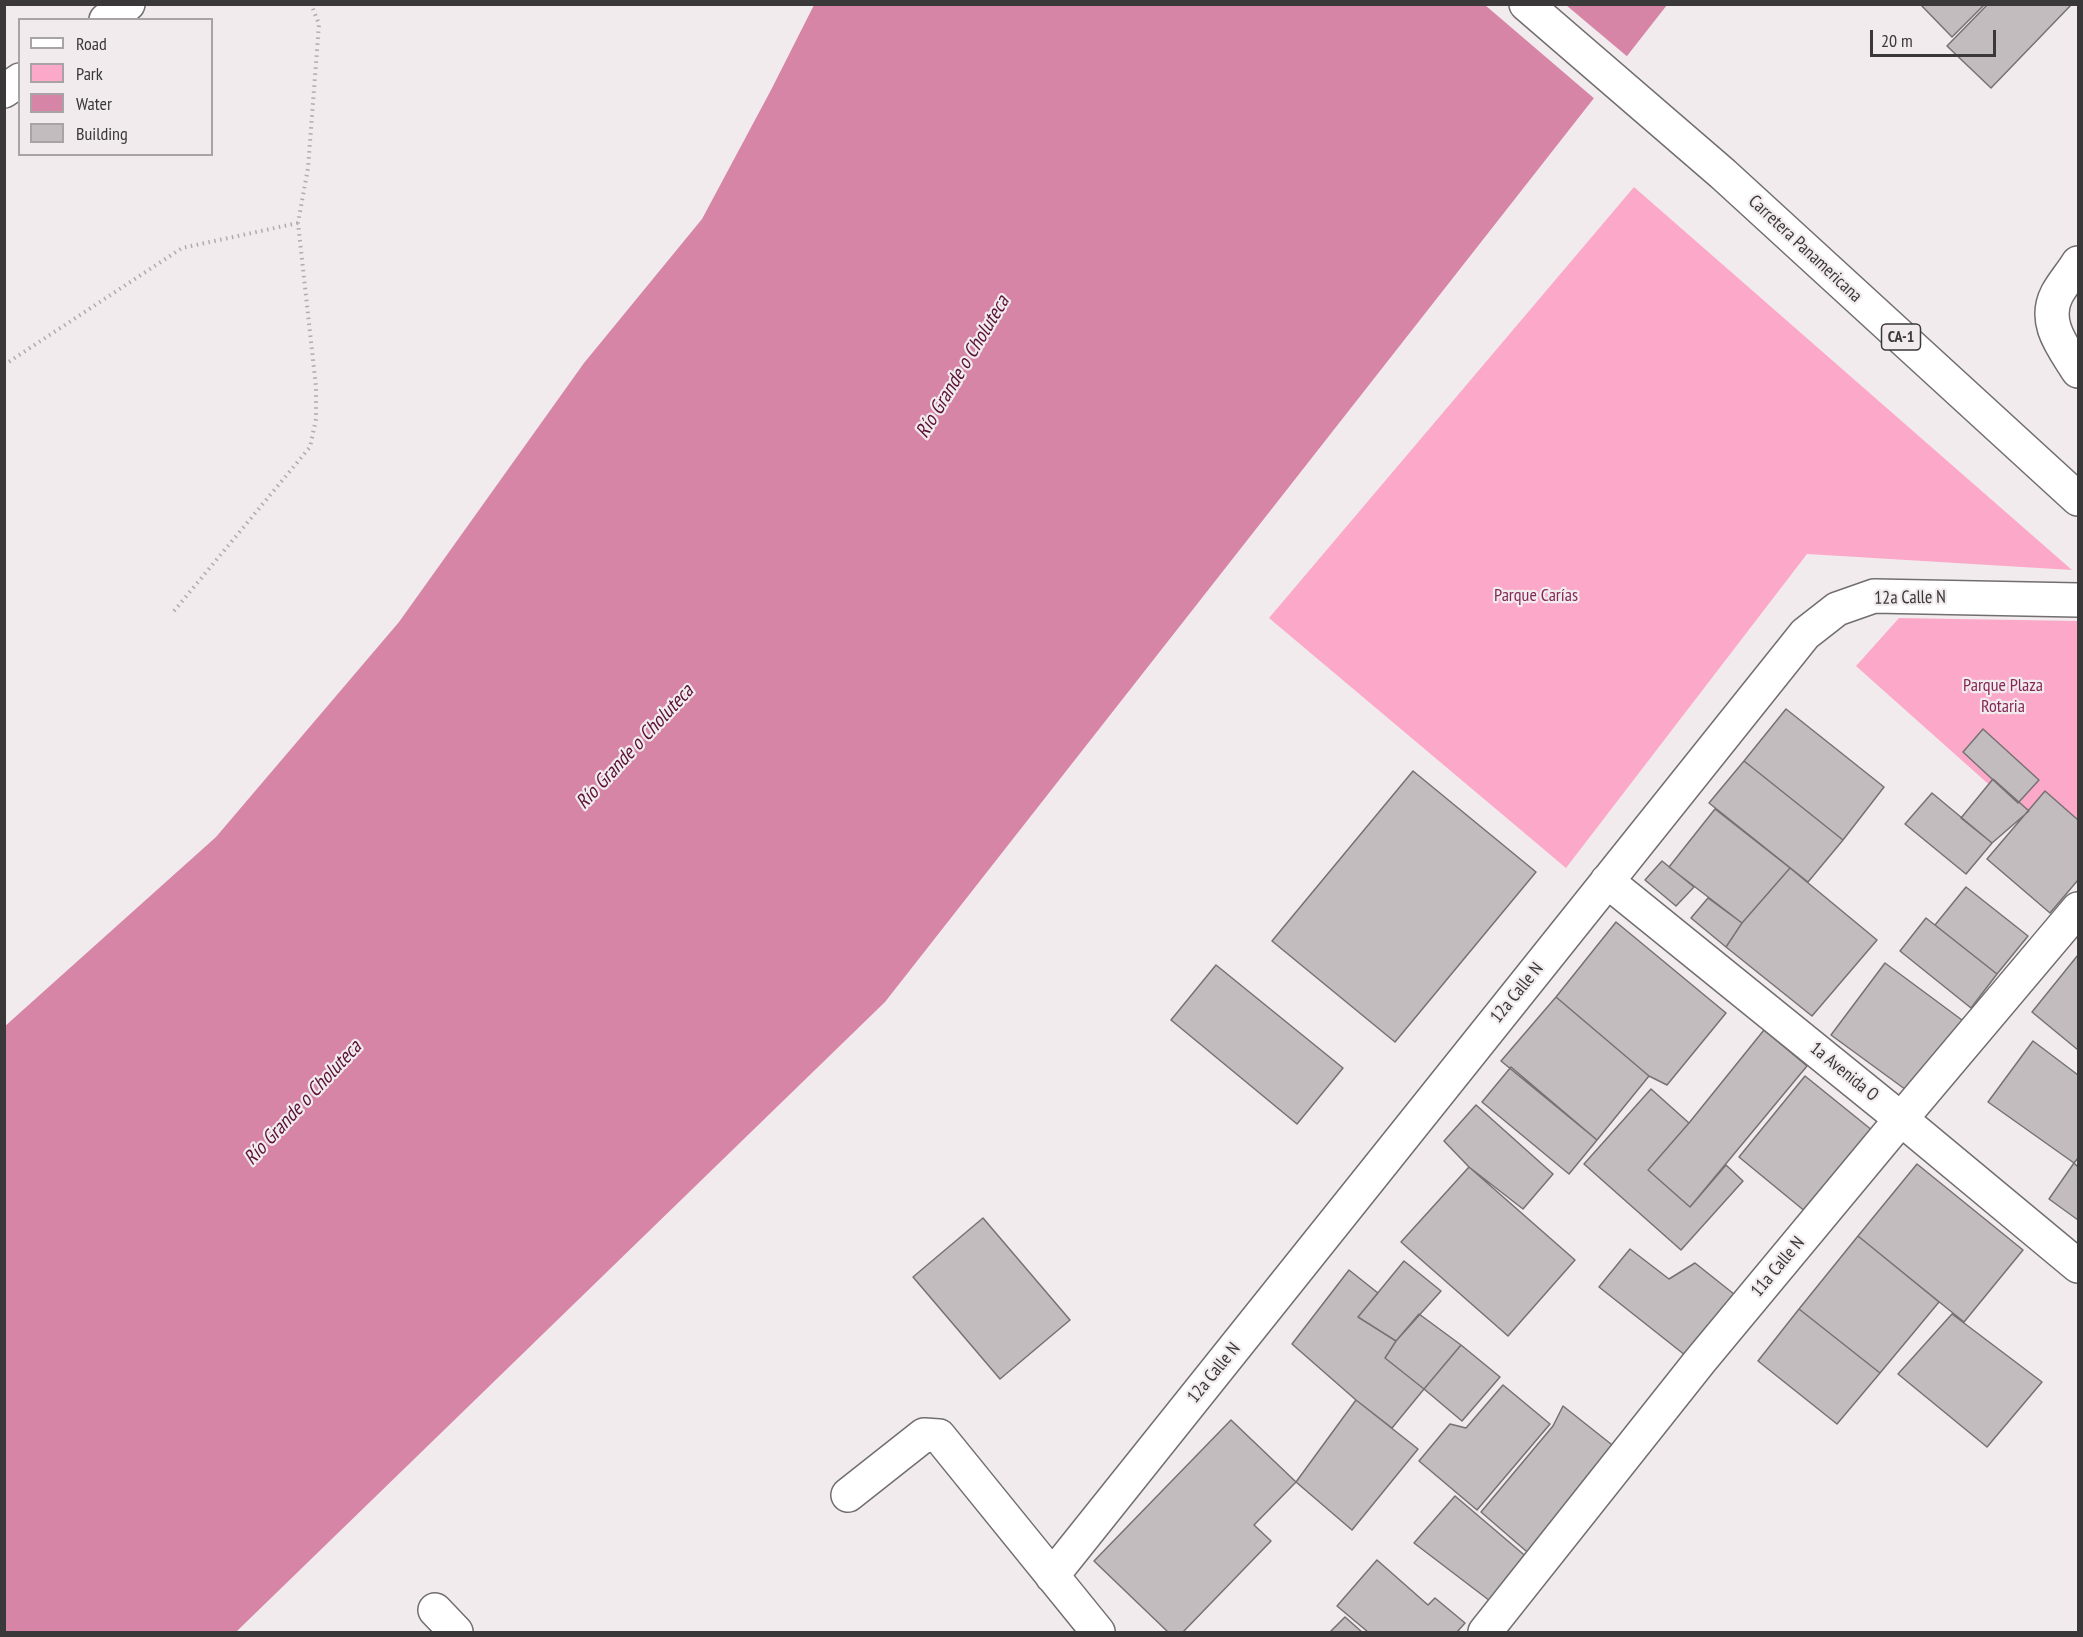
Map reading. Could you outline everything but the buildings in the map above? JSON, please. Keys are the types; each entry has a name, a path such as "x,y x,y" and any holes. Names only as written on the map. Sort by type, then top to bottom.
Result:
{"main road":[{"path":"109,18 128,4"},
{"name":"Carretera Panamericana","path":"1526,4 1723,174 2079,500"},
{"path":"4,91 18,81"},
{"path":"2079,263 2056,295 2052,313 2054,332 2079,371"},
{"name":"12a Calle N","path":"1052,1575 1805,634 1837,609 1874,596 2079,600"},
{"name":"1a Avenida O","path":"1607,881 2079,1266"},
{"name":"11a Calle N","path":"1485,1632 1700,1361 2079,909"},
{"path":"848,1495 924,1435 939,1436 1098,1632"}],"path":[{"path":"174,611 310,447 316,419 316,387 298,223 308,168 319,24 311,4"},
{"path":"4,365 182,248 298,223"}],"green space":[{"name":"Parque Carías","path":"1634,187 2072,570 1807,554 1566,868 1269,618"},
{"name":"Parque Plaza Rotaria","path":"1899,618 2078,621 2078,864 1856,666"}],"water":[{"name":"Río Grande o Choluteca","path":"814,5 1667,5 885,1002 236,1632 5,1632 4,1027 216,837 399,622 584,363 702,219"}],"pier":[{"path":"1485,5 1566,5 1629,58 1596,100"}]}
